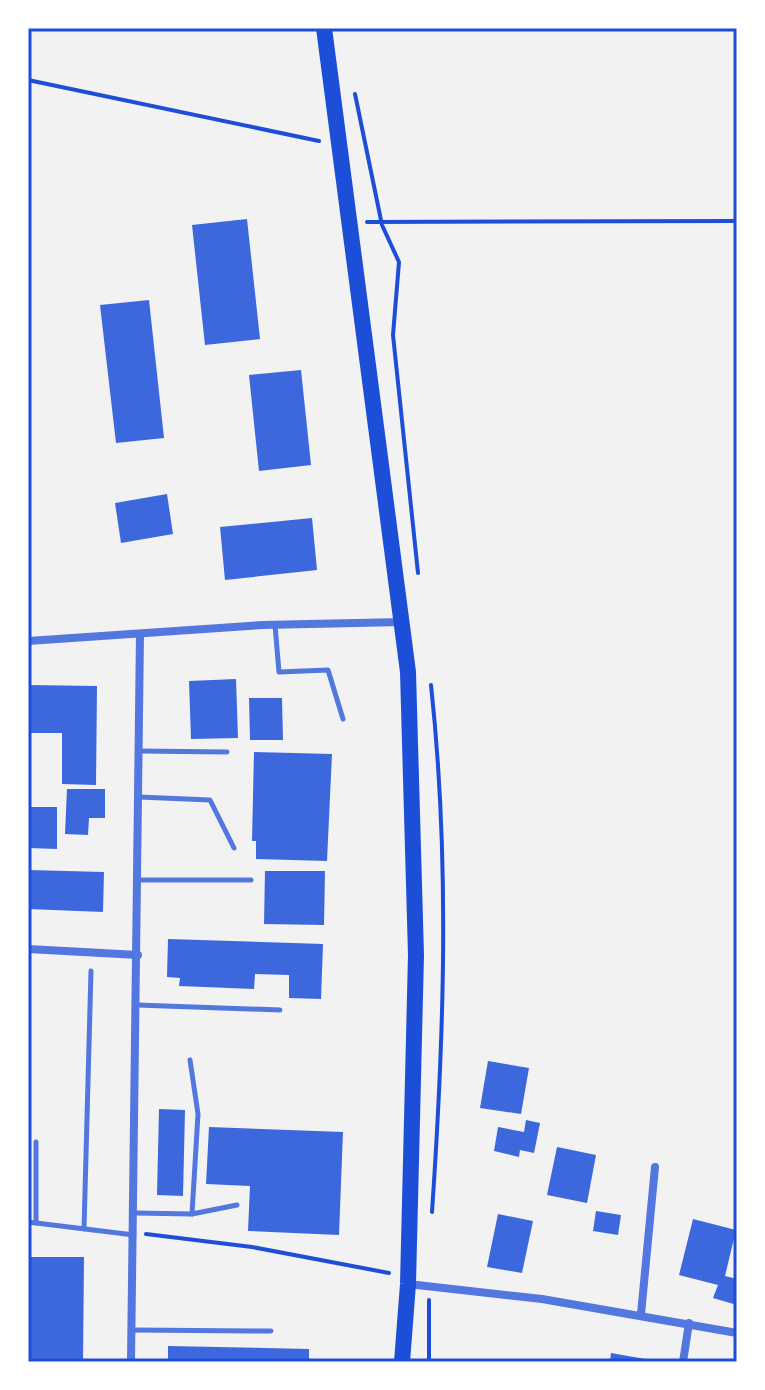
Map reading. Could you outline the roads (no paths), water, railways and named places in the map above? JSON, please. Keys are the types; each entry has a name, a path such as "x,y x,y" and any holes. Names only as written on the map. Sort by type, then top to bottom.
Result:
{"main road":[{"path":"324,28 404,622 414,773 416,895 408,1279 402,1362"}],"street":[{"path":"28,641 275,625 404,622"},
{"path":"131,1362 135,1235 140,634"},
{"path":"28,949 138,955"},
{"path":"641,1314 655,1167"},
{"path":"408,1279 641,1314 737,1333"},
{"path":"683,1362 689,1323"}],"lane":[{"path":"275,625 279,672 328,670 343,719"},
{"path":"140,751 227,752"},
{"path":"139,797 210,800 234,848"},
{"path":"138,880 251,880"},
{"path":"84,1229 91,971"},
{"path":"137,1005 280,1010"},
{"path":"190,1060 198,1114 192,1214"},
{"path":"36,1142 36,1223"},
{"path":"135,1213 192,1214 237,1205"},
{"path":"28,1222 135,1235"},
{"path":"132,1330 271,1331"}]}
